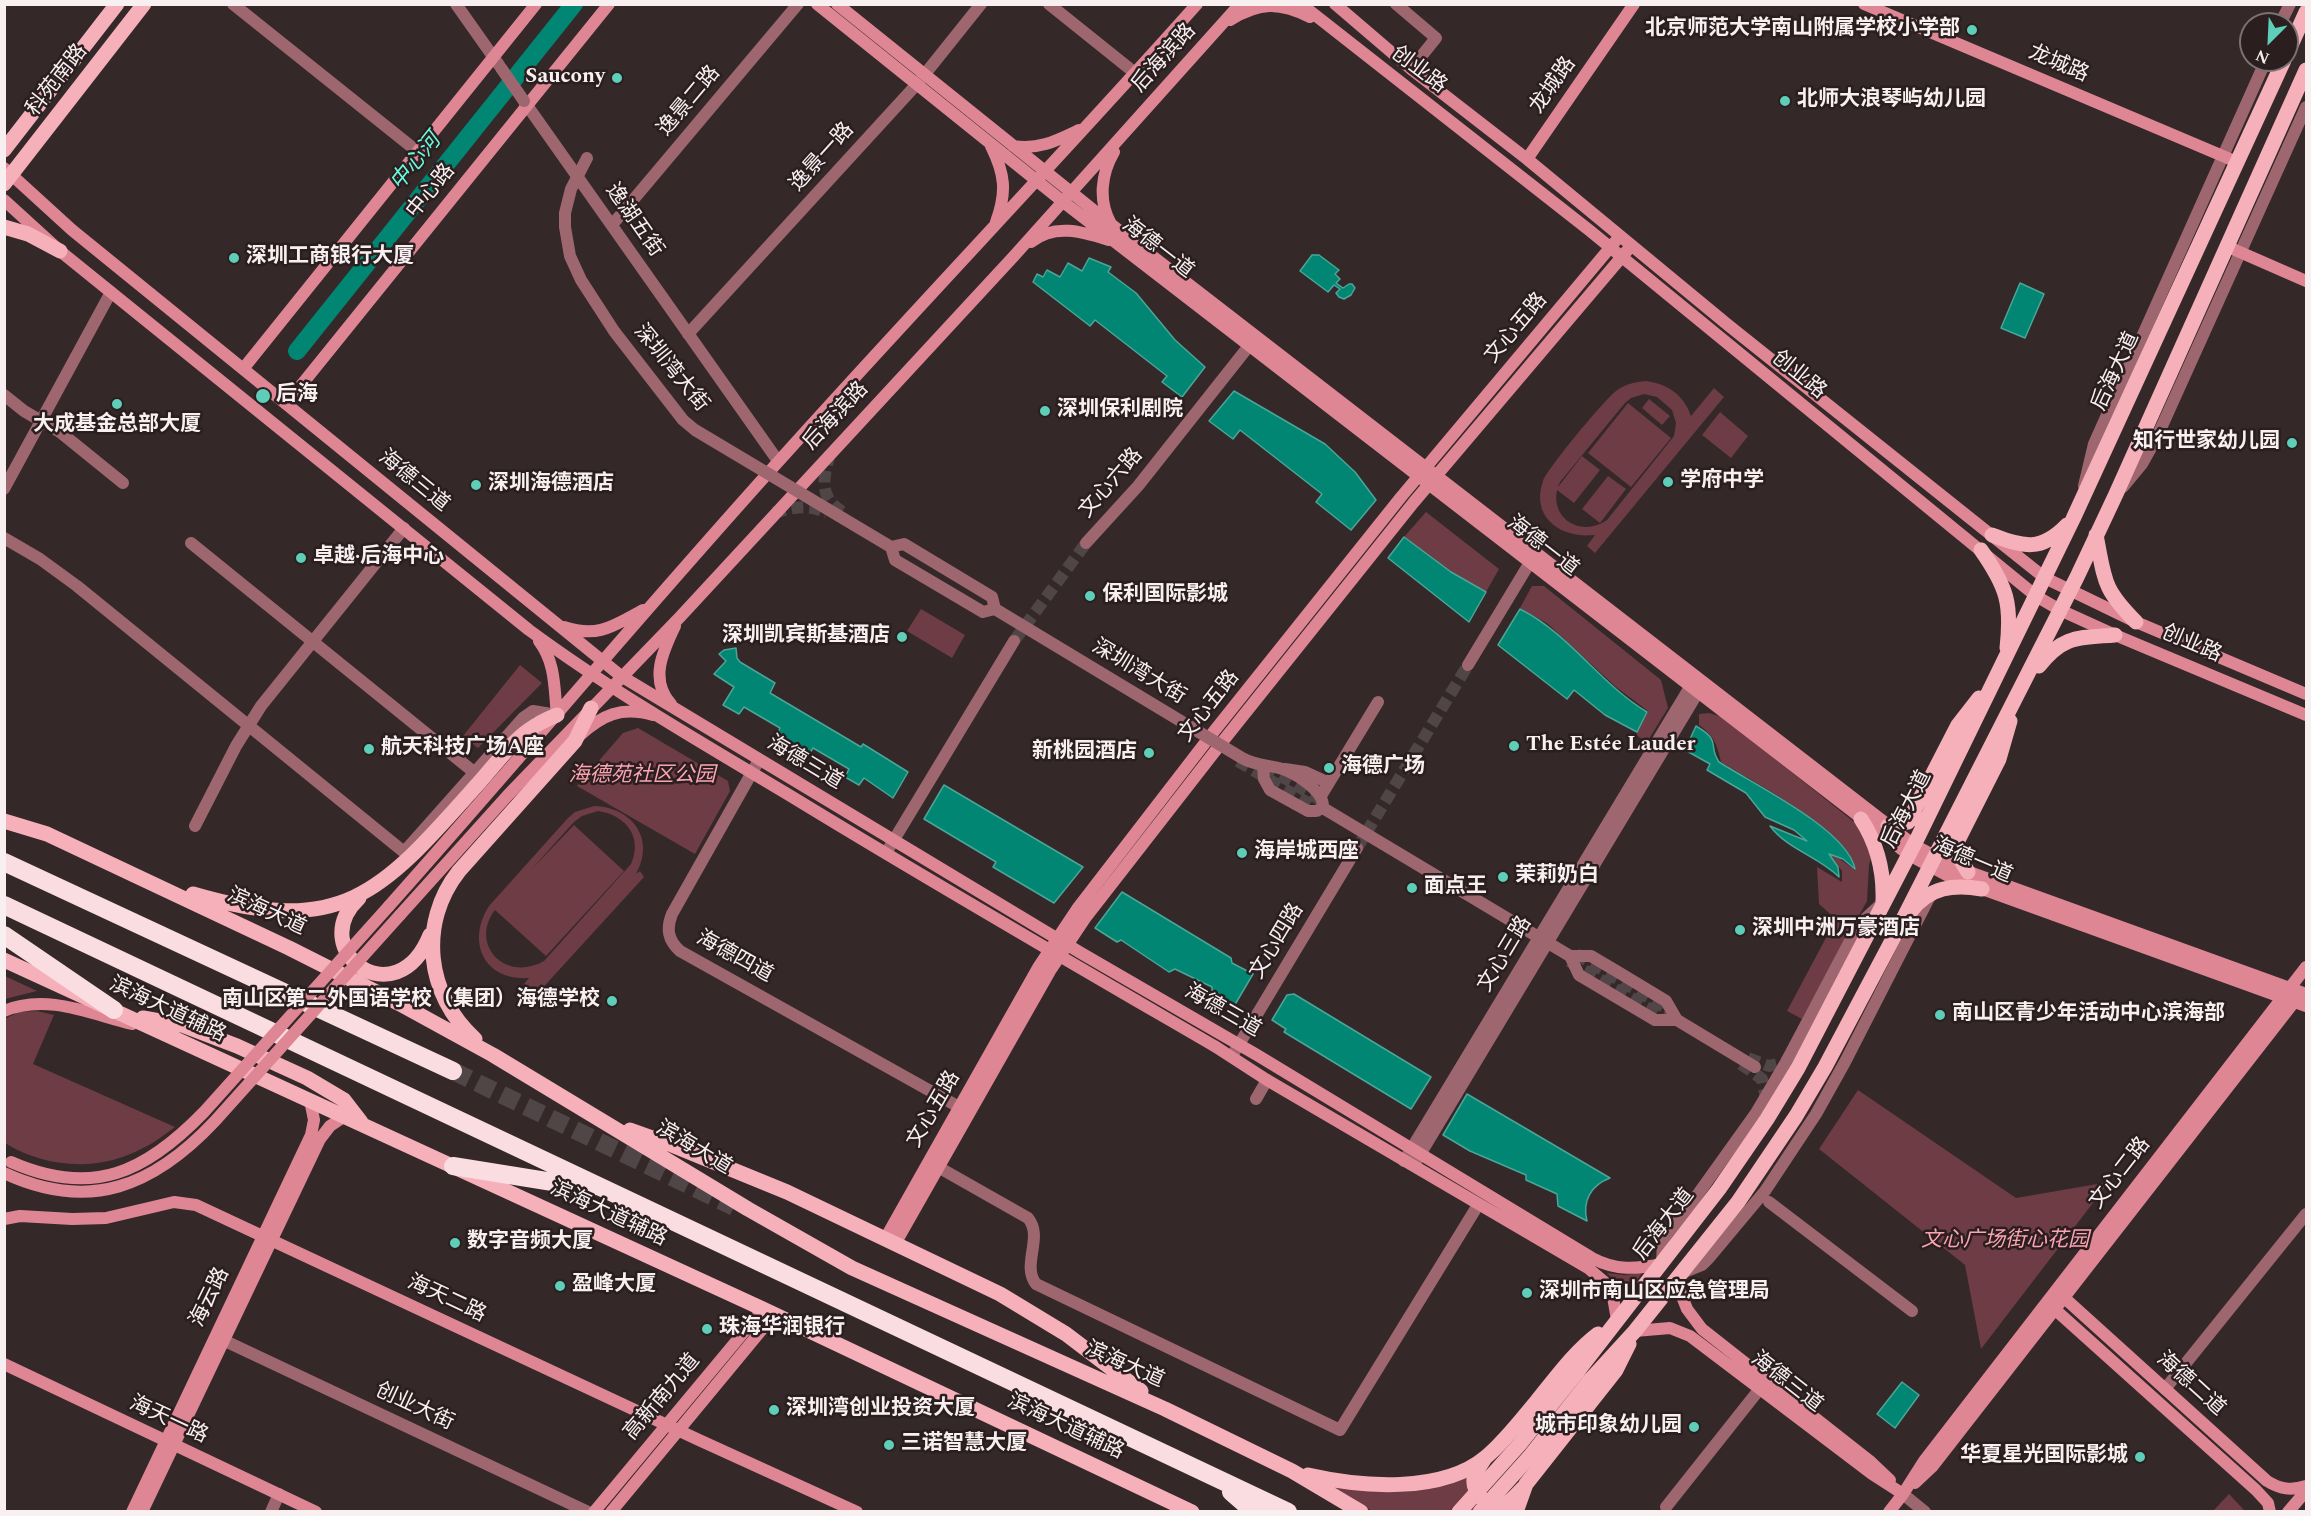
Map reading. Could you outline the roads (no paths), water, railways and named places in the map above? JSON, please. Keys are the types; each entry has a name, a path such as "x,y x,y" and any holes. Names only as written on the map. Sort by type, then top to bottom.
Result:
{"highway":[{"path":"4,862 453,1071"},
{"path":"4,905 1288,1512"},
{"path":"4,935 118,1012"},
{"path":"453,1166 610,1191"},
{"path":"1211,1475 1254,1512"}],"main road":[{"name":"科苑南路","path":"4,150 117,4"},
{"name":"科苑南路","path":"7,175 144,4"},
{"name":"中心路","path":"243,369 418,152 497,63 536,4"},
{"name":"中心路","path":"286,405 526,104 609,4"},
{"name":"海德一道","path":"817,4 1014,146 1041,176"},
{"name":"海德一道","path":"837,4 977,133 1041,176 1125,248 1253,340"},
{"name":"后海滨路","path":"4,1173 27,1183 53,1189 87,1192 119,1186 164,1167 191,1146 457,851 611,686 680,617 1014,256 1240,4"},
{"name":"创业路","path":"1301,4 1622,257 2036,596 2060,610 2115,635 2307,715"},
{"name":"龙城路","path":"1527,159 1634,4"},
{"name":"龙城路","path":"1864,4 2230,159"},
{"path":"1221,25 1251,9 1274,5 1293,10 1330,28"},
{"name":"后海滨路","path":"8,1160 52,1176 85,1178 115,1174 142,1163 181,1135 446,842 778,461 1194,7"},
{"name":"创业路","path":"1338,7 1411,69 1527,159 1619,237 2045,578 2136,622 2307,694"},
{"path":"2299,29 2307,12"},
{"path":"1401,81 1411,69"},
{"name":"后海大道","path":"1459,1512 1585,1375 1635,1331 1738,1202 1801,1107 1896,933 2070,591 2233,249 2307,70"},
{"name":"后海大道","path":"1480,1512 1530,1455 1585,1375 1617,1320 1719,1189 1779,1100 1813,1040 1939,794 2081,503 2230,159 2277,72"},
{"path":"4,133 17,128 29,119"},
{"path":"977,133 996,142 1028,148 1052,143 1088,125"},
{"path":"977,133 991,145 1004,183 1002,203 994,227"},
{"path":"1112,225 1104,203 1103,177 1108,162 1125,134"},
{"name":"海德三道","path":"7,175 286,405 621,676 1062,942 1239,1044 1412,1158 1478,1205 1598,1275 1610,1291 1617,1320"},
{"name":"海德一道","path":"1067,197 1112,225 1253,340 1432,480 1888,826 1911,850"},
{"name":"海德三道","path":"4,200 60,251 529,630 592,674 751,773 1232,1056 1267,1080 1599,1262 1625,1269 1662,1264"},
{"path":"4,227 28,234 60,251"},
{"path":"1014,256 1039,236 1062,230 1091,235 1125,248"},
{"name":"文心五路","path":"1062,942 1077,909 1215,730 1422,472 1619,237"},
{"name":"文心五路","path":"933,1164 959,1107 1062,942 1086,917 1223,741 1432,480 1631,246"},
{"path":"2233,249 2307,281"},
{"path":"1992,535 2015,544 2039,545 2056,536 2073,519"},
{"path":"2097,535 2105,584 2119,605 2136,622"},
{"path":"1981,550 1999,575 2007,598 2010,624 2006,658"},
{"path":"555,623 585,633 598,632 615,626 649,607"},
{"path":"679,711 662,691 658,675 667,644 680,617"},
{"path":"529,630 543,646 551,664 556,715 528,730 422,846 351,907 341,930 343,944 352,959 368,971 386,975 402,971 410,966 420,954 433,926 442,897 452,880 593,723 611,714 632,711 662,718"},
{"path":"1955,846 1999,759 2015,699 2052,651 2060,645 2067,641 2115,635"},
{"path":"1908,822 1958,725 1996,677"},
{"name":"海德一道","path":"1698,684 1861,819 1931,862 1982,889 2297,993"},
{"path":"575,741 591,708"},
{"path":"1888,826 1908,822 1922,813 1939,794"},
{"path":"1965,795 1956,829 1955,846 1960,862 1968,872"},
{"path":"4,813 47,834"},
{"path":"1861,819 1879,854 1883,903"},
{"name":"滨海大道","path":"4,821 47,834 340,973 492,1055 748,1209 852,1268 1165,1409 1292,1471 1361,1512"},
{"name":"海德一道","path":"1931,862 1968,872 2297,993 2307,1006"},
{"path":"147,881 229,904 273,911 324,908 346,902 369,890"},
{"path":"1896,933 1915,905 1934,892 1942,888 1962,886 1982,889"},
{"path":"433,926 432,958 443,999 458,1022 492,1055"},
{"name":"文心五路","path":"890,1241 1054,953"},
{"name":"滨海大道辅路","path":"4,960 769,1312 1192,1512"},
{"name":"文心二路","path":"1888,1512 1903,1494 1932,1467 2051,1305 2297,993 2307,967"},
{"path":"4,1011 27,1004 50,1004 157,1031"},
{"path":"118,1012 182,1025 277,1064 307,1078 344,1100 364,1125"},
{"name":"海云路","path":"132,1512 223,1340 313,1130 314,1120 310,1100"},
{"name":"海云路","path":"142,1512 170,1444 267,1238 320,1139 330,1126 345,1116"},
{"path":"601,1120 672,1145 787,1192 994,1291 1033,1313 1165,1409"},
{"name":"海天二路","path":"4,1219 20,1216 106,1218 168,1203 182,1202 196,1206 857,1512"},
{"name":"海德三道","path":"1679,1277 1687,1310 1696,1323 1763,1384 1872,1474 1903,1494"},
{"name":"海德二道","path":"2060,1294 2266,1481 2292,1490 2307,1486"},
{"name":"海德二道","path":"2051,1305 2256,1490 2268,1503 2270,1512"},
{"name":"高新南九道","path":"594,1512 667,1425 769,1312"},
{"name":"高新南九道","path":"611,1512 679,1431 769,1312"},
{"path":"1617,1320 1579,1351 1485,1458 1474,1481 1475,1489 1485,1502 1498,1506 1504,1504 1526,1485 1616,1370 1635,1331"},
{"name":"海德三道","path":"1635,1331 1663,1328 1678,1330 1763,1384"},
{"name":"海天一路","path":"4,1364 316,1512"},
{"path":"1292,1471 1334,1481 1364,1484 1425,1482 1448,1476 1485,1458"},
{"path":"1516,1512 1526,1485"},
{"path":"2288,1512 2307,1491"}],"street":[{"path":"233,4 418,152"},
{"name":"逸湖五街","path":"456,4 778,461"},
{"name":"逸景二路","path":"612,225 798,4"},
{"name":"逸景一路","path":"688,334 920,80 981,4"},
{"path":"1049,4 1135,73"},
{"path":"1396,4 1436,38 1411,69"},
{"path":"2230,159 2262,72"},
{"path":"2233,249 2307,107"},
{"name":"深圳湾大街","path":"587,158 571,189 565,213 570,256 581,280 614,332 683,420 695,430 891,547 895,560 982,612 995,609 1242,758 1263,766 1286,769 1570,956 1580,975 1655,1020 1677,1020"},
{"path":"4,489 111,292"},
{"name":"文心六路","path":"1086,543 1138,486 1253,340"},
{"path":"4,395 60,432 123,483"},
{"path":"195,826 249,725 404,528"},
{"path":"4,538 40,559 77,585 404,852 528,714 533,711 556,715"},
{"path":"191,543 475,773"},
{"name":"深圳湾大街","path":"891,547 904,544 992,597 995,609"},
{"path":"1468,665 1533,558"},
{"path":"886,853 1014,640"},
{"name":"文心三路","path":"1412,1158 1698,684"},
{"path":"1324,794 1378,702"},
{"name":"海德四道","path":"759,760 672,914 668,932 674,945 680,951 959,1107"},
{"name":"深圳湾大街","path":"1263,766 1264,779 1270,790 1308,811 1316,811 1324,794"},
{"name":"文心四路","path":"1232,1056 1358,848"},
{"path":"1679,1277 1702,1265 1709,1258 1755,1205 1789,1156 1837,1077 1923,907 1934,892"},
{"name":"深圳湾大街","path":"1570,956 1591,956 1658,995 1666,1001 1677,1020 1755,1067"},
{"path":"1256,1099 1267,1080"},
{"path":"933,1164 1028,1218 1032,1223 1034,1238 1031,1273 1036,1284 1340,1430 1478,1205"},
{"path":"1769,1202 1912,1311"},
{"path":"2165,1389 2307,1214"},
{"name":"创业大街","path":"223,1340 588,1512"},
{"path":"1666,1507 1763,1384"},
{"path":"271,1512 279,1494"},
{"name":"海德三道","path":"1903,1494 1925,1512"}],"waterway":[{"name":"中心河","path":"297,351 574,4"}],"tunnel":[{"path":"830,453 824,479 826,494 830,501 844,513"},
{"path":"774,513 801,507 814,508 827,513"},
{"path":"1014,641 1086,543"},
{"path":"1357,848 1468,665"},
{"path":"1238,761 1323,812"},
{"path":"1265,766 1322,801"},
{"path":"1576,954 1674,1013"},
{"path":"1569,961 1670,1021"},
{"path":"1748,1058 1769,1066 1786,1062"},
{"path":"1741,1064 1762,1079 1766,1098"},
{"path":"453,1071 734,1207"}],"place":[{"name":"北京师范大学南山附属学校小学部","path":"1972,30"},
{"name":"Saucony","path":"617,78"},
{"name":"北师大浪琴屿幼儿园","path":"1785,101"},
{"name":"深圳工商银行大厦","path":"234,258"},
{"name":"后海","path":"263,396"},
{"name":"大成基金总部大厦","path":"117,404"},
{"name":"深圳保利剧院","path":"1045,411"},
{"name":"知行世家幼儿园","path":"2292,443"},
{"name":"学府中学","path":"1668,482"},
{"name":"深圳海德酒店","path":"476,485"},
{"name":"卓越·后海中心","path":"301,558"},
{"name":"保利国际影城","path":"1090,596"},
{"name":"深圳凯宾斯基酒店","path":"902,637"},
{"name":"The Estée Lauder","path":"1514,746"},
{"name":"航天科技广场A座","path":"369,749"},
{"name":"新桃园酒店","path":"1149,753"},
{"name":"海德广场","path":"1329,768"},
{"name":"海岸城西座","path":"1242,853"},
{"name":"茉莉奶白","path":"1503,877"},
{"name":"面点王","path":"1412,888"},
{"name":"深圳中洲万豪酒店","path":"1740,930"},
{"name":"南山区第二外国语学校（集团）海德学校","path":"612,1001"},
{"name":"南山区青少年活动中心滨海部","path":"1940,1015"},
{"name":"数字音频大厦","path":"455,1243"},
{"name":"盈峰大厦","path":"560,1286"},
{"name":"深圳市南山区应急管理局","path":"1527,1293"},
{"name":"珠海华润银行","path":"707,1329"},
{"name":"深圳湾创业投资大厦","path":"774,1410"},
{"name":"城市印象幼儿园","path":"1694,1427"},
{"name":"三诺智慧大厦","path":"889,1445"},
{"name":"华夏星光国际影城","path":"2140,1457"}],"park label":[{"name":"海德苑社区公园","path":"642,777"},
{"name":"文心广场街心花园","path":"2005,1242"}]}
